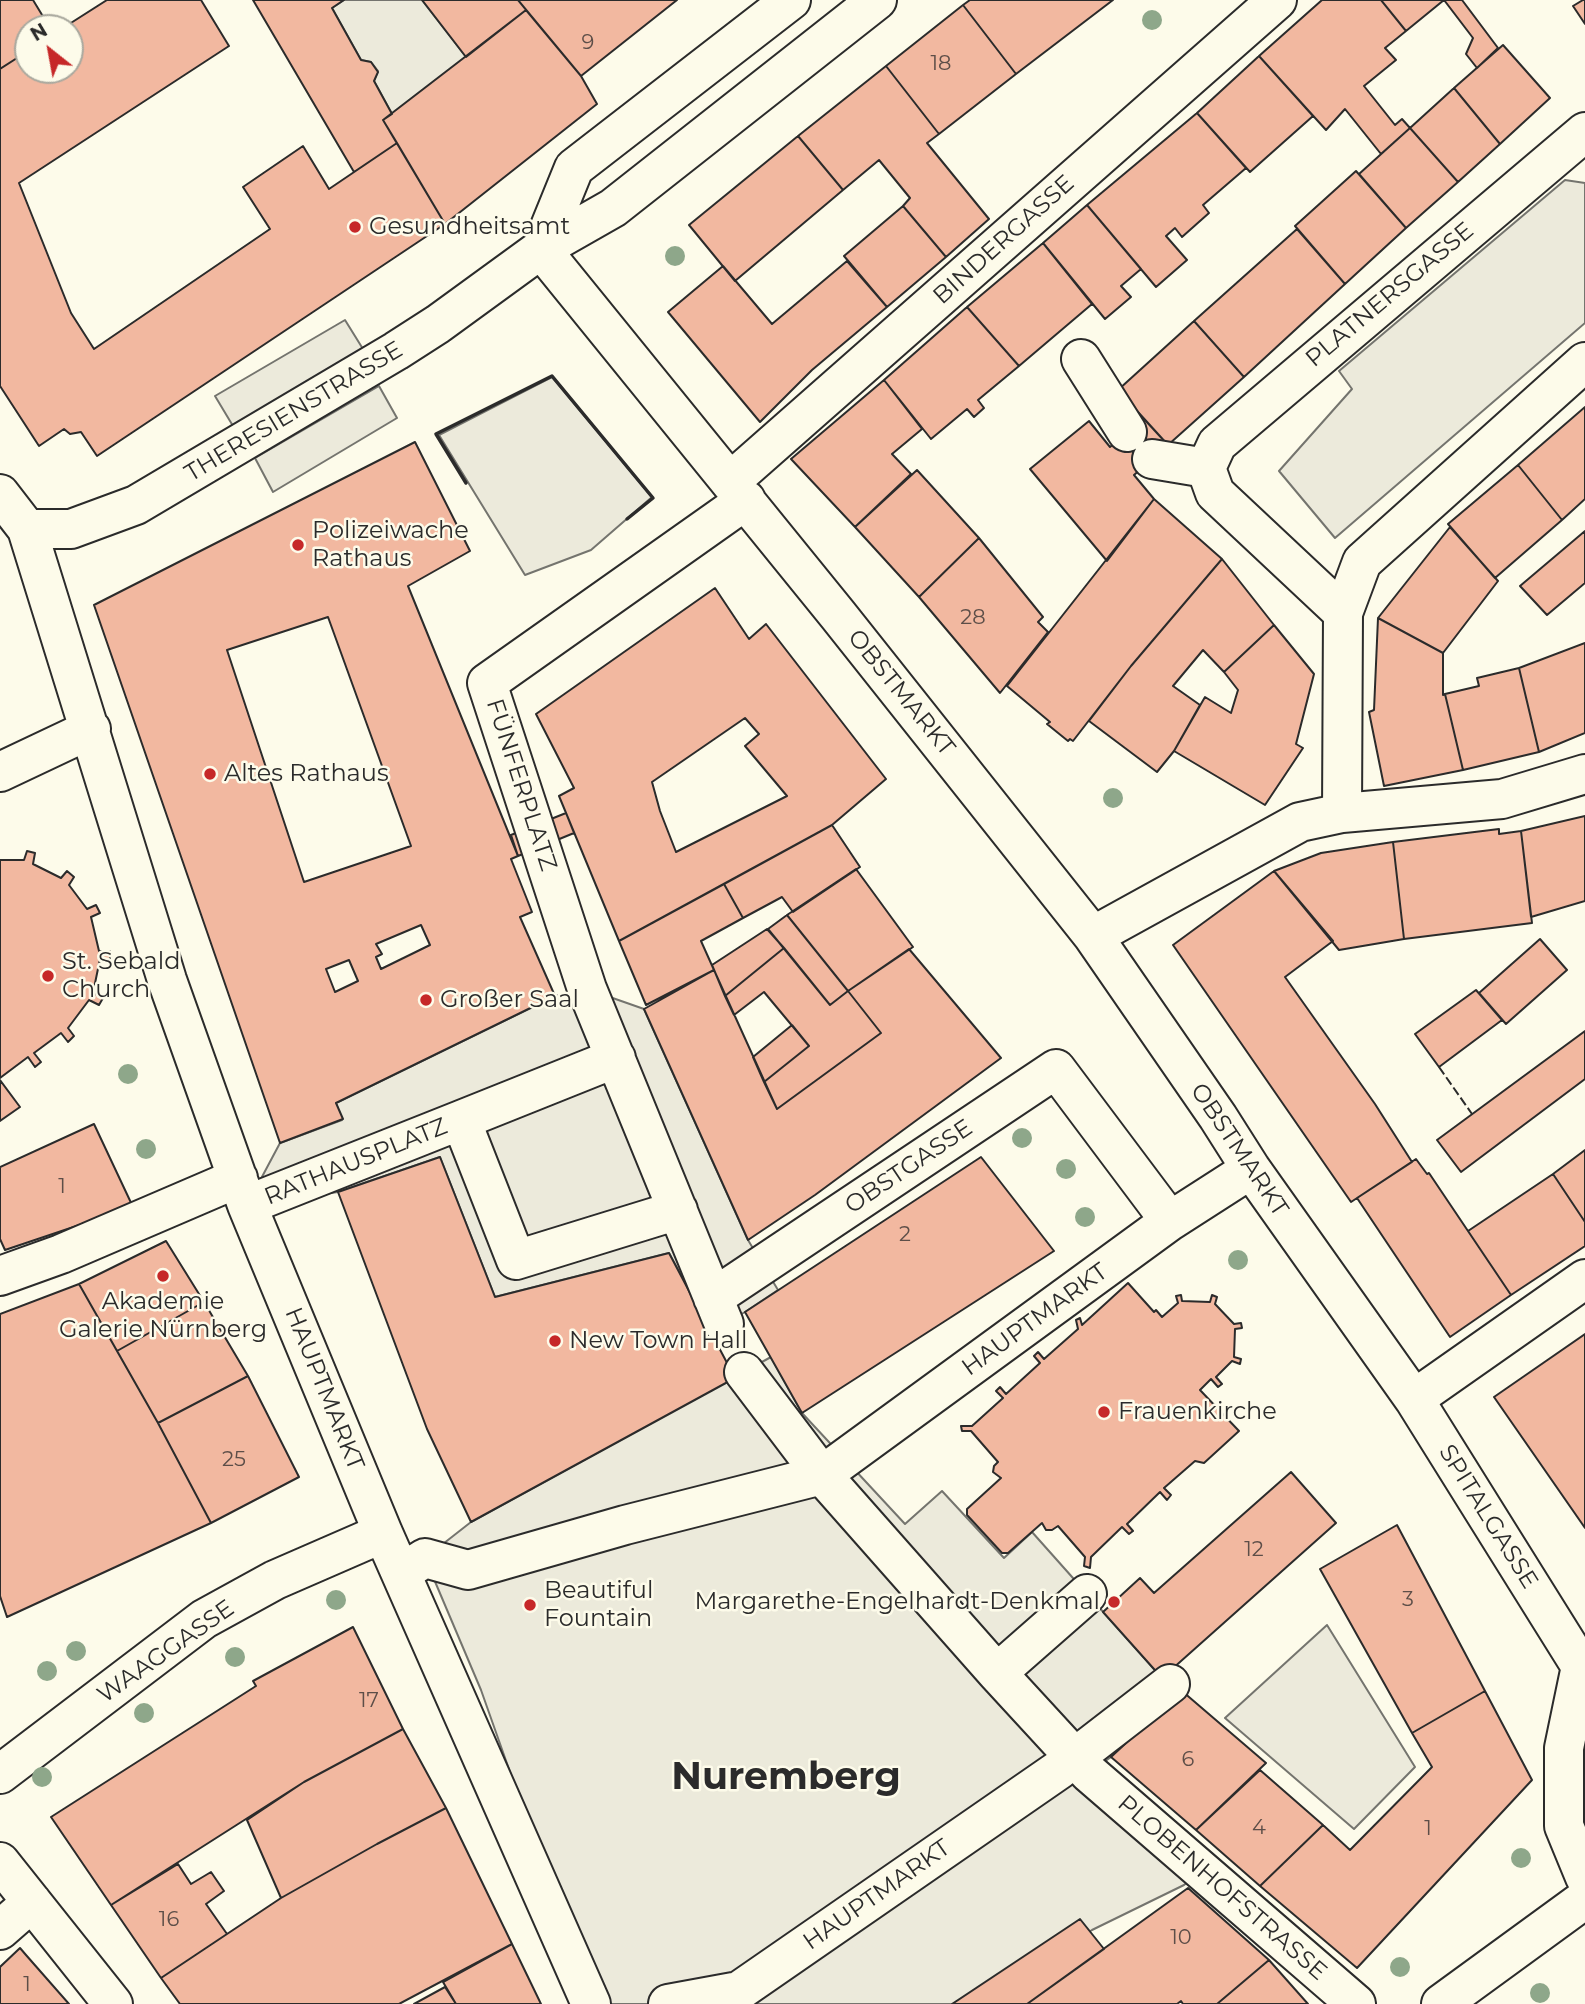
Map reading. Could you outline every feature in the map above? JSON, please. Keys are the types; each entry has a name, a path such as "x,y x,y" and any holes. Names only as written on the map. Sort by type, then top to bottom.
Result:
{"street":[{"path":"739,491 541,249 574,168 791,0"},
{"name":"THERESIENSTRASSE","path":"27,528 71,529 136,505 396,351 541,249 613,208 877,0"},
{"name":"BINDERGASSE","path":"739,491 1277,0"},
{"path":"660,101 693,145"},
{"name":"PLATNERSGASSE","path":"1206,467 1217,444 1585,132"},
{"path":"1081,359 1139,446 1206,467 1215,493 1343,613"},
{"path":"1342,813 1343,613 1362,562 1585,362"},
{"name":"OBSTMARKT","path":"739,491 1093,936 1251,1169 1388,1363"},
{"name":"FÜNFERPLATZ","path":"615,1058 587,989 487,683 739,491"},
{"name":"RATHAUSPLATZ","path":"1,497 27,528 167,980 243,1191 461,1120 615,1058"},
{"path":"0,772 90,729"},
{"path":"1093,936 1300,822 1342,813 1502,799 1585,774"},
{"path":"615,1058 678,1210"},
{"name":"OBSTGASSE","path":"678,1210 719,1311 763,1265 1056,1069 1170,1221"},
{"name":"RATHAUSPLATZ","path":"461,1120 516,1260 678,1210"},
{"name":"HAUPTMARKT","path":"401,1573 425,1558 468,1570 834,1467 1170,1221 1251,1169"},
{"path":"0,1276 243,1191"},
{"name":"HAUPTMARKT","path":"243,1191 383,1533 591,2004"},
{"path":"1413,1399 1585,1279"},
{"name":"SPITALGASSE","path":"1388,1363 1583,1669"},
{"path":"744,1372 834,1467 997,1673 1082,1765"},
{"name":"WAAGGASSE","path":"0,1774 204,1619 275,1580 383,1533"},
{"path":"997,1673 1087,1594"},
{"path":"1583,1669 1564,1748 1564,1826 1585,1877"},
{"name":"HAUPTMARKT","path":"667,2004 739,1991 1082,1765 1170,1684"},
{"name":"PLOBENHOFSTRASSE","path":"1082,1765 1356,2004"},
{"path":"0,1862 113,2004"},
{"path":"1441,2004 1585,1899"},
{"path":"0,1930 32,1902"}],"shaded area":[{"path":"344,0 422,0 466,57 392,114 374,81 378,71 371,62 361,60 332,8"},
{"path":"1565,180 1585,183 1585,323 1335,538 1279,471 1352,389 1339,371"},
{"path":"345,320 363,349 233,426 215,396"},
{"path":"552,377 652,497 591,550 525,575 439,435"},
{"path":"379,386 397,418 273,492 255,458"},
{"path":"587,989 644,1009 748,1240 778,1290 745,1312 724,1324 709,1326 669,1253 495,1297 440,1157 338,1192 247,1205 280,1143 342,1120 336,1103 555,996"},
{"path":"771,1357 802,1413 905,1524 942,1491 1004,1558 1032,1532 1162,1678 1182,1691 1111,1757 1089,1773 1202,1871 1184,1885 1092,1930 981,2004 592,2004 481,1690 425,1558 471,1522"},
{"path":"1327,1625 1415,1767 1354,1829 1225,1718"}],"building":[{"path":"0,0 33,0 42,14 14,14 14,60 0,69"},
{"name":"Gesundheitsamt","path":"107,0 201,0 229,46 19,183 71,313 94,349 270,229 243,187 303,146 329,189 397,143 445,224 97,456 81,432 70,434 64,429 39,446 0,386 0,69 14,60 14,84 84,84 84,15"},
{"path":"253,0 344,0 332,8 361,60 371,62 378,72 374,81 392,114 383,120 397,143 354,172"},
{"path":"422,0 518,0 526,10 466,57"},
{"path":"518,0 677,0 581,76"},
{"path":"970,0 1113,0 1016,74 963,5"},
{"path":"1322,0 1381,0 1406,31 1385,48 1396,60 1364,86 1395,125 1402,119 1410,128 1381,154 1345,109 1326,130 1259,56"},
{"path":"1381,0 1444,0 1406,31"},
{"path":"1444,0 1462,0 1498,48 1477,68 1466,54 1473,38"},
{"path":"1585,0 1585,24 1573,6"},
{"path":"963,5 1016,74 939,134 886,66"},
{"path":"526,10 581,76 597,104 445,224 383,120"},
{"path":"1503,45 1550,98 1500,144 1454,88"},
{"path":"1259,56 1313,116 1250,172 1197,113"},
{"path":"886,66 939,134 927,143 989,219 946,257 903,206 910,198 879,160 843,190 798,136"},
{"path":"1454,88 1500,144 1458,182 1410,128"},
{"path":"1197,113 1246,168 1203,205 1209,213 1182,237 1175,228 1166,236 1187,260 1156,287 1087,205"},
{"path":"1410,128 1458,182 1406,228 1359,174"},
{"path":"798,136 843,190 735,281 689,225"},
{"path":"1356,171 1406,228 1345,284 1295,226"},
{"path":"1087,205 1141,269 1121,286 1131,297 1105,319 1043,243"},
{"path":"903,206 946,257 887,307 844,256"},
{"path":"1297,229 1345,284 1244,377 1194,321"},
{"path":"1043,243 1092,304 1019,366 967,307"},
{"path":"847,261 887,307 812,370 760,422 668,312 723,266 772,324"},
{"path":"967,307 1019,366 978,400 984,408 974,417 967,409 931,439 884,380"},
{"path":"1194,321 1244,377 1168,445 1118,390"},
{"path":"884,380 922,429 892,454 911,474 855,527 791,459"},
{"path":"1585,407 1585,499 1562,520 1518,465"},
{"path":"1144,419 1168,445 1134,475 1154,499 1107,561 1030,469 1089,421 1110,447"},
{"name":"Altes Rathaus","path":"415,442 470,551 408,586 518,856 511,859 532,912 520,917 555,996 336,1103 343,1119 280,1143 94,605","holes":["328,617 411,846 304,882 227,650","421,925 430,945 381,969 376,957 382,954 376,944","349,960 358,981 335,992 326,969"]},
{"path":"1518,465 1562,520 1495,578 1448,524"},
{"path":"917,470 979,538 919,597 855,527"},
{"path":"1154,499 1222,559 1131,666 1073,741 1068,741 1007,686"},
{"path":"1450,527 1498,581 1443,653 1378,618"},
{"path":"1585,531 1585,583 1547,615 1520,586"},
{"path":"979,538 1043,617 1038,622 1048,632 1000,693 919,597"},
{"path":"1222,559 1274,625 1224,672 1203,650 1173,686 1200,705 1174,751 1157,772 1089,721 1131,666"},
{"path":"715,588 749,639 766,624 886,779 832,825 619,941 559,796 574,788 536,714","holes":["745,718 759,734 745,746 787,796 676,852 652,782"]},
{"path":"1378,618 1443,653 1443,695 1445,694 1463,770 1384,786 1369,712 1374,710"},
{"path":"1274,625 1314,674 1296,744 1303,748 1265,805 1174,751 1205,697 1231,713 1238,690 1224,672"},
{"path":"1585,643 1585,733 1539,752 1519,668"},
{"path":"1519,668 1539,752 1463,770 1445,694 1479,686 1477,678"},
{"path":"566,813 574,833 518,856 511,835"},
{"path":"1585,816 1585,901 1531,917 1521,831"},
{"path":"832,825 860,867 793,912 782,897 743,918 724,884"},
{"path":"1499,829 1499,834 1521,831 1532,923 1404,939 1393,842"},
{"path":"1393,842 1404,939 1339,950 1274,871 1321,853"},
{"name":"St. Sebald Church","path":"27,851 35,853 33,864 61,878 67,871 74,877 69,885 87,909 96,905 100,913 91,917 99,951 110,951 110,960 100,959 93,993 103,998 99,1005 89,1000 68,1028 74,1036 68,1042 61,1033 34,1053 41,1062 35,1067 28,1057 0,1078 0,860 24,860"},
{"path":"856,869 913,947 848,991 787,915"},
{"path":"1274,871 1333,941 1285,977 1375,1104 1412,1162 1351,1202 1173,945"},
{"path":"724,884 743,918 701,941 714,970 646,1005 619,941"},
{"path":"787,915 848,991 830,1005 768,929"},
{"path":"767,929 784,948 725,996 712,965"},
{"path":"1540,939 1567,970 1506,1024 1479,993"},
{"path":"784,948 830,1005 848,991 881,1033 777,1109 764,1082 809,1046 764,992 734,1015 725,996"},
{"path":"909,949 1001,1058 815,1195 748,1240 644,1009 714,970 777,1109 881,1033 848,991"},
{"path":"1476,990 1502,1020 1439,1067 1415,1034"},
{"path":"792,1025 809,1046 764,1082 753,1057"},
{"path":"1585,1031 1585,1079 1461,1172 1437,1140"},
{"path":"0,1080 20,1107 0,1121"},
{"path":"94,1124 133,1207 5,1250 0,1239 0,1167"},
{"path":"1585,1150 1585,1222 1553,1174"},
{"name":"New Town Hall","path":"440,1157 495,1297 669,1253 735,1378 471,1522 427,1429 338,1192"},
{"path":"981,1157 1054,1251 802,1413 745,1312"},
{"path":"1416,1159 1427,1174 1429,1173 1511,1295 1450,1337 1357,1198"},
{"path":"1553,1174 1585,1222 1585,1246 1511,1295 1468,1231"},
{"path":"166,1241 204,1302 117,1351 79,1284"},
{"name":"Frauenkirche","path":"1128,1283 1154,1312 1156,1310 1162,1317 1178,1303 1176,1296 1181,1295 1182,1301 1210,1302 1212,1295 1217,1297 1215,1304 1234,1324 1241,1323 1242,1328 1235,1329 1234,1357 1241,1359 1240,1364 1232,1361 1216,1377 1222,1384 1218,1387 1211,1379 1200,1390 1239,1431 1204,1463 1195,1461 1164,1488 1171,1495 1167,1500 1160,1492 1127,1524 1133,1531 1129,1534 1122,1527 1091,1557 1090,1568 1084,1566 1085,1557 1058,1526 1046,1530 1042,1523 1008,1553 1002,1553 967,1515 967,1509 1001,1478 993,1472 998,1462 971,1431 962,1431 961,1426 972,1426 1003,1398 996,1391 1000,1387 1006,1394 1040,1363 1034,1356 1038,1352 1044,1359 1078,1329 1076,1320 1080,1318 1082,1325"},
{"path":"79,1284 211,1523 7,1617 0,1596 0,1314"},
{"path":"204,1302 248,1376 158,1423 117,1351"},
{"path":"1585,1334 1585,1528 1494,1397"},
{"path":"248,1376 299,1477 211,1523 158,1423"},
{"path":"1291,1472 1336,1523 1162,1678 1103,1612 1140,1578 1154,1593"},
{"path":"1397,1525 1485,1691 1412,1733 1320,1569"},
{"path":"353,1627 403,1729 304,1782 111,1905 51,1817 256,1686 253,1681"},
{"path":"1182,1691 1266,1763 1196,1830 1111,1757"},
{"path":"1485,1691 1532,1780 1357,1968 1260,1886 1323,1825 1350,1850 1432,1767 1412,1733"},
{"path":"403,1729 446,1808 281,1898 247,1820 304,1782"},
{"path":"1260,1770 1323,1825 1260,1886 1196,1830"},
{"path":"446,1808 512,1944 399,2004 180,2004 161,1978 281,1898"},
{"path":"178,1864 191,1884 211,1872 224,1891 206,1904 227,1934 161,1978 111,1905"},
{"path":"1188,1888 1269,1960 1217,2004 1183,2004 1181,2001 1177,2004 1027,2004"},
{"path":"1080,1919 1104,1949 1027,2004 952,2004"},
{"path":"512,1944 541,2004 456,2004 443,1982"},
{"path":"20,1948 69,2004 0,2004 0,1967"},
{"path":"1269,1960 1308,2004 1217,2004"},
{"path":"445,1987 456,2004 414,2004"}],"fence":[{"path":"1439,1067 1472,1114"}],"wall":[{"path":"466,483 436,434 552,376 653,498 627,519"}],"place":[{"name":"Gesundheitsamt","path":"355,227"},
{"name":"Polizeiwache Rathaus","path":"298,545"},
{"name":"Altes Rathaus","path":"210,774"},
{"name":"St. Sebald Church","path":"48,976"},
{"name":"Großer Saal","path":"426,1000"},
{"name":"Akademie Galerie Nürnberg","path":"163,1276"},
{"name":"New Town Hall","path":"555,1341"},
{"name":"Frauenkirche","path":"1104,1412"},
{"name":"Margarethe-Engelhardt-Denkmal","path":"1114,1602"},
{"name":"Beautiful Fountain","path":"530,1605"}],"district":[{"name":"Nuremberg","path":"786,1778"}]}
